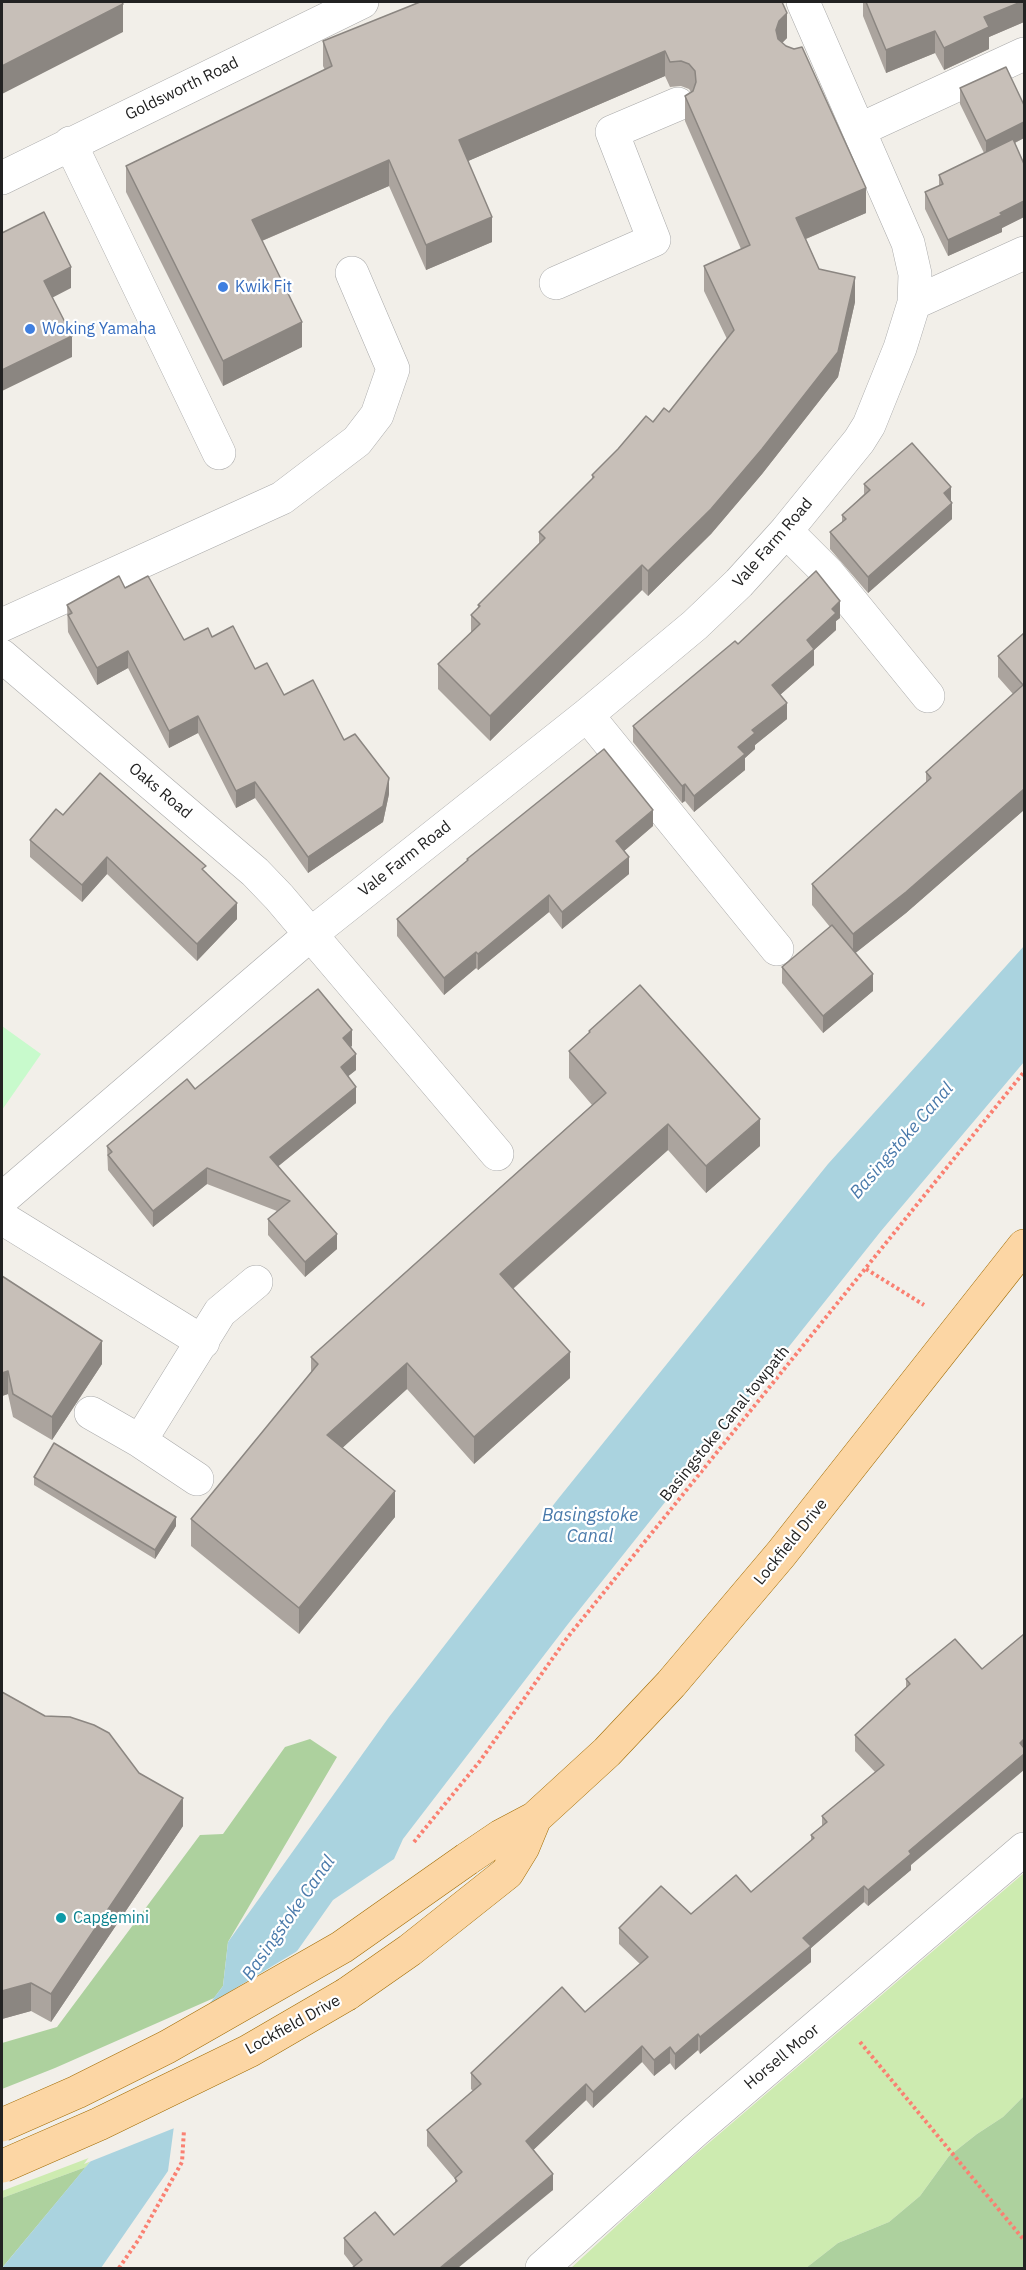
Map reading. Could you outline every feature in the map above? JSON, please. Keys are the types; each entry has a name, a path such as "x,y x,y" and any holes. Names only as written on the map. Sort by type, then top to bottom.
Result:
{"main road":[{"name":"Lockfield Drive","path":"2,2125 77,2092 167,2047 342,1947 467,1858 535,1818 607,1752 715,1634 1024,1246"},
{"name":"Lockfield Drive","path":"2,2167 99,2124 249,2051 347,1994 410,1950 507,1874 535,1818"}],"street":[{"name":"Goldsworth Road","path":"2,178 362,2"},
{"name":"Vale Farm Road","path":"2,1200 311,934 587,716 695,625 739,583 786,531 859,441 869,425 900,348 914,303 915,274 908,243 859,130 808,48 803,2"},
{"path":"859,130 1024,54"},
{"path":"556,283 654,240 612,132 678,104"},
{"path":"70,143 219,453"},
{"path":"914,303 1024,253"},
{"path":"2,625 282,498 357,441 377,415 393,369 352,273"},
{"path":"786,531 828,573 928,696"},
{"name":"Oaks Road","path":"2,656 255,872 311,934 497,1154"},
{"path":"587,716 777,949"},
{"path":"2,1218 203,1342"},
{"path":"140,1442 220,1312 256,1282"},
{"path":"91,1413 197,1479"},
{"name":"Horsell Moor","path":"542,2268 696,2130 1024,1849"}],"path":[{"name":"Basingstoke Canal towpath","path":"413,1843 480,1761 567,1638 1024,1072"},
{"path":"866,1269 910,1294 957,1330"},
{"path":"834,2012 1024,2240"},
{"path":"119,2268 139,2239 182,2162 184,2124"}],"green space":[{"path":"2,1026 41,1054 2,1110"},
{"path":"310,1739 337,1757 228,1942 223,1986 214,1998 2,2089 2,2043 57,2027 200,1835 223,1834 285,1747"},
{"path":"1024,1873 1024,2096 1003,2117 949,2156 920,2196 889,2222 838,2243 806,2268 571,2268 676,2171"},
{"path":"1024,2096 1024,2268 806,2268 838,2243 889,2222 920,2196 949,2156 1003,2117"},
{"path":"94,2156 86,2167 2,2198 2,2191"},
{"path":"86,2167 2,2268 2,2198"}],"water":[{"name":"Basingstoke Canal","path":"1024,946 1024,1062 881,1231 568,1624 403,1839 394,1859 333,1900 174,2126 168,2171 101,2268 2,2268 89,2163 223,1986 228,1942 389,1717 558,1499 828,1164"}],"pier":[{"name":"Basingstoke Canal","path":"299,1950 177,2127 84,2164 201,2009"}],"building":[{"path":"2,2 122,2 123,4 2,66"},
{"path":"420,2 782,2 787,13 779,21 776,30 778,39 794,49 802,47 866,188 796,218 819,269 855,277 838,352 762,449 711,509 648,571 642,565 490,716 438,664 480,624 471,615 480,606 478,605 545,538 539,532 594,477 592,475 646,416 653,422 664,408 669,412 734,330 704,266 750,245 685,96 693,91 696,82 695,71 689,64 681,61 670,62 665,51 459,140 492,217 426,245 389,160 252,220 302,322 223,361 126,166 332,66 323,41"},
{"path":"866,2 1021,2 984,17 989,27 944,48 935,31 886,50"},
{"path":"1006,67 1024,105 1024,122 986,141 960,88"},
{"path":"1013,139 1024,164 1024,201 1000,213 1002,215 948,240 925,192 943,184 939,175"},
{"name":"Woking Yamaha","path":"44,212 71,267 44,281 72,336 2,370 2,233"},
{"path":"912,443 951,487 944,493 952,503 868,577 830,532 846,519 842,515 870,490 864,484"},
{"path":"816,571 840,601 832,609 836,613 807,640 814,649 772,685 787,703 752,730 755,733 738,747 745,754 694,796 685,784 682,786 633,726 735,641 738,644"},
{"path":"119,576 125,588 148,576 184,640 208,628 212,637 233,626 255,669 267,663 284,695 313,680 344,740 355,734 389,778 383,806 308,857 255,782 236,791 198,716 169,731 128,651 97,668 68,615 72,613 67,605"},
{"path":"1024,633 1024,789 906,892 853,934 812,884 931,778 926,772 1023,685 998,656"},
{"path":"604,749 653,810 616,841 629,857 562,912 549,895 478,954 476,952 444,978 397,919 467,859"},
{"path":"100,773 206,866 202,869 237,903 197,944 107,857 82,885 30,840 56,809 63,815"},
{"path":"832,925 873,974 823,1016 782,967"},
{"path":"640,985 760,1119 706,1166 668,1124 500,1274 570,1352 474,1437 407,1363 327,1435 395,1491 299,1608 191,1519 318,1364 311,1357 606,1093 569,1051"},
{"path":"318,989 352,1030 343,1038 356,1054 341,1067 356,1087 270,1157 337,1234 305,1262 268,1219 290,1201 207,1168 153,1211 108,1155 112,1152 107,1146 187,1079 195,1089"},
{"path":"2,1276 102,1341 52,1417 13,1394 8,1371 2,1373"},
{"path":"54,1443 176,1517 155,1550 34,1477"},
{"path":"1024,1634 1024,1739 1020,1743 1024,1748 1024,1754 909,1851 911,1854 868,1890 864,1886 803,1938 811,1946 700,2037 698,2034 675,2054 670,2047 654,2060 642,2046 593,2092 586,2084 526,2141 553,2174 440,2268 352,2268 362,2260 344,2238 375,2212 394,2235 457,2181 455,2178 462,2172 427,2130 481,2084 471,2073 562,1987 585,2012 648,1957 619,1928 661,1886 691,1914 736,1875 751,1892 814,1838 811,1835 827,1822 822,1816 884,1765 855,1735 910,1684 906,1679 955,1639 982,1669"},
{"name":"Capgemini","path":"2,1692 45,1716 70,1717 109,1733 139,1773 183,1798 51,1994 31,1983 2,1991"}],"place":[{"name":"Kwik Fit","path":"223,287"},
{"name":"Woking Yamaha","path":"30,329"},
{"name":"Capgemini","path":"61,1918"}]}
